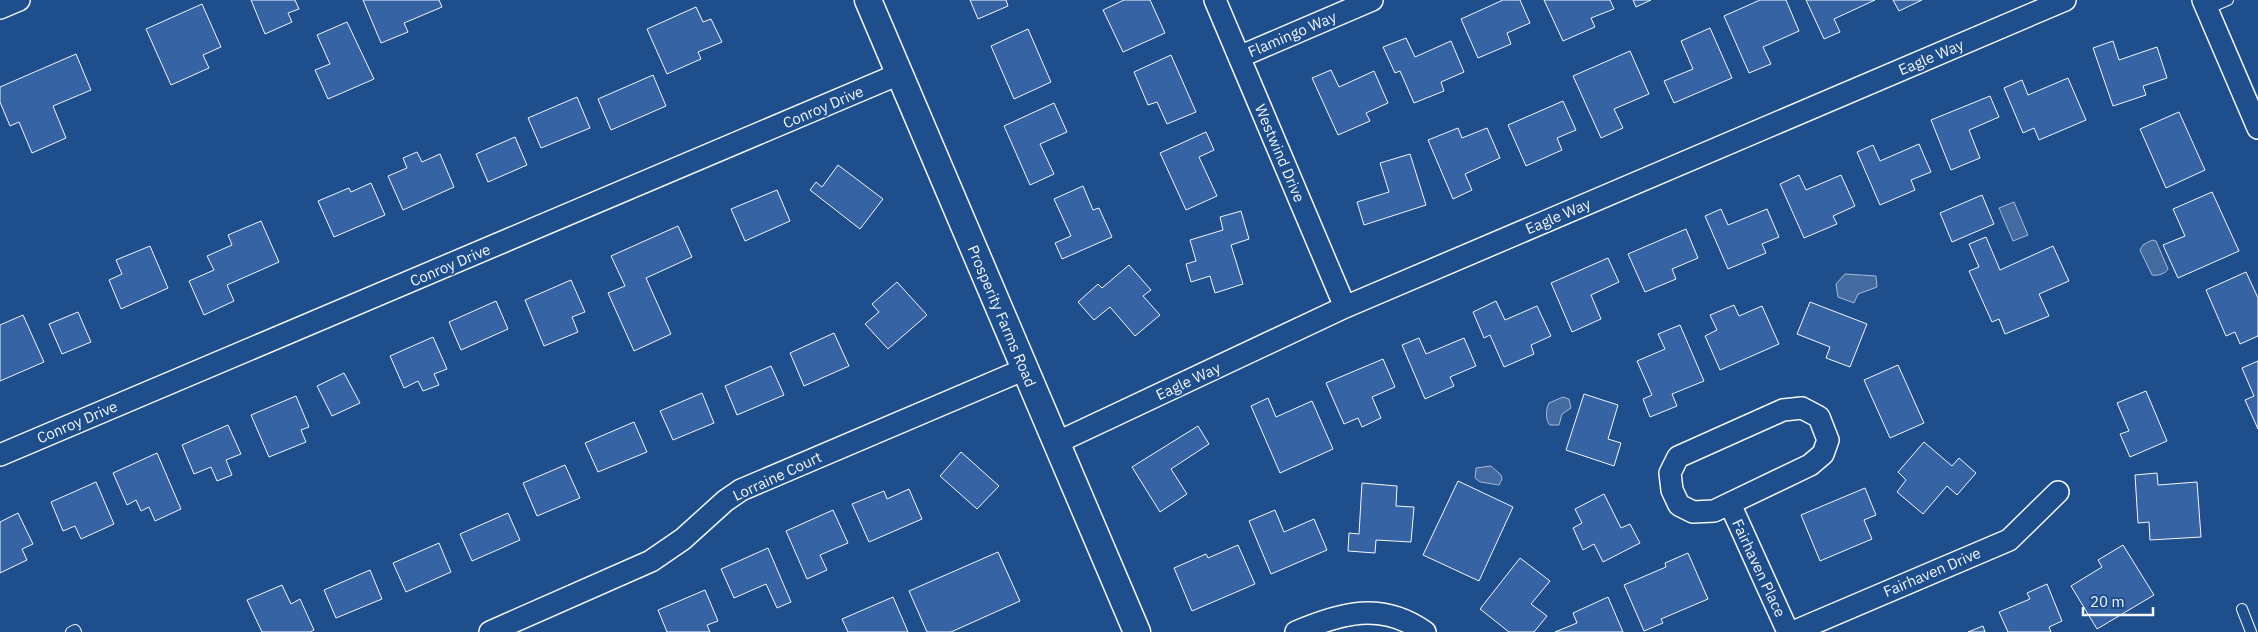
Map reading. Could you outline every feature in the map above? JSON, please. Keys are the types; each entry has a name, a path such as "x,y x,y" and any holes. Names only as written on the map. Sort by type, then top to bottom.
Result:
{"street":[{"path":"0,8 19,0"},
{"name":"Prosperity Farms Road","path":"868,0 1137,632"},
{"name":"Westwind Drive","path":"1215,0 1345,306"},
{"name":"Flamingo Way","path":"1239,57 1372,0"},
{"name":"Eagle Way","path":"1056,444 1345,306 2065,0"},
{"path":"2205,4 2258,128"},
{"name":"Conroy Drive","path":"0,455 899,74"},
{"name":"Lorraine Court","path":"490,632 652,562 683,539 725,501 750,486 1024,369"},
{"name":"Fairhaven Place","path":"1802,408 1819,417 1828,440 1823,454 1810,464 1730,504 1714,511 1693,512 1679,505 1672,490 1670,473 1678,457 1783,410 1802,408"},
{"name":"Fairhaven Drive","path":"1793,632 2009,540 2058,492"},
{"name":"Fairhaven Place","path":"1730,504 1788,632"},
{"path":"1296,632 1340,615 1358,612 1390,616 1407,622 1425,632"}],"lane":[{"path":"2205,4 2228,0"},
{"path":"2242,609 2251,632"},
{"path":"71,632 75,630 76,632"}],"water":[{"path":"2014,202 2028,235 2013,241 1999,208"},
{"path":"2152,240 2156,241 2168,269 2159,275 2152,275 2140,250 2143,245"},
{"path":"1845,274 1876,276 1877,287 1858,294 1854,303 1838,297 1836,284"},
{"path":"1563,397 1569,399 1571,408 1562,414 1559,425 1550,425 1546,414 1549,403"},
{"path":"1491,466 1501,475 1502,479 1499,485 1480,482 1475,478 1476,468"}],"building":[{"path":"251,0 295,0 299,9 288,13 292,22 265,34"},
{"path":"363,0 439,0 442,7 404,23 408,32 381,43"},
{"path":"970,0 1006,0 1008,6 978,19"},
{"path":"1124,0 1150,0 1165,33 1123,52 1103,10"},
{"path":"1503,0 1520,0 1530,23 1507,33 1511,44 1478,58 1461,19"},
{"path":"1544,0 1610,0 1614,9 1591,18 1595,27 1563,41"},
{"path":"1633,0 1651,0 1636,7"},
{"path":"1760,0 1786,0 1799,31 1763,47 1771,64 1749,73 1724,16"},
{"path":"1806,0 1875,0 1834,19 1840,32 1824,39"},
{"path":"1893,0 1922,0 1899,11"},
{"path":"202,4 221,47 203,55 209,68 171,85 146,29"},
{"path":"696,7 703,22 711,19 722,42 698,52 701,59 667,74 647,29"},
{"path":"347,22 374,79 328,99 315,70 330,64 317,35"},
{"path":"1710,28 1732,78 1674,103 1664,81 1693,69 1681,41"},
{"path":"1028,29 1051,82 1014,99 991,46"},
{"path":"1406,38 1415,57 1451,41 1464,72 1441,82 1444,91 1414,103 1400,71 1395,73 1383,47"},
{"path":"2113,41 2119,60 2157,47 2167,78 2143,86 2146,95 2113,106 2093,48"},
{"path":"1630,51 1649,94 1614,109 1623,128 1601,138 1573,76"},
{"path":"76,54 91,90 53,106 66,138 32,153 19,122 10,126 0,102 0,87"},
{"path":"1171,55 1196,112 1167,124 1157,102 1148,105 1134,72"},
{"path":"1331,70 1339,87 1374,71 1388,103 1366,113 1370,121 1338,135 1312,78"},
{"path":"653,75 666,106 611,130 598,99"},
{"path":"2068,78 2086,120 2039,140 2034,128 2023,133 2004,88 2022,80 2028,95"},
{"path":"1990,96 1999,117 1969,130 1980,158 1951,170 1931,120"},
{"path":"577,97 590,128 541,148 528,118"},
{"path":"1563,101 1576,130 1557,138 1562,150 1526,166 1508,125"},
{"path":"1054,103 1067,132 1040,144 1054,174 1030,185 1004,126"},
{"path":"2179,112 2205,170 2166,188 2140,129"},
{"path":"1458,128 1462,138 1487,128 1500,158 1465,174 1472,190 1453,199 1428,140"},
{"path":"1206,132 1214,150 1199,157 1217,196 1186,210 1160,153"},
{"path":"515,137 527,165 488,182 476,154"},
{"path":"1919,144 1931,172 1911,180 1915,190 1880,205 1857,152 1873,145 1880,161"},
{"path":"417,152 422,162 440,154 454,187 403,210 388,176 407,168 403,158"},
{"path":"1410,154 1426,205 1364,225 1357,202 1389,192 1380,163"},
{"path":"838,165 883,199 860,229 810,190 816,182 822,187"},
{"path":"1799,175 1806,190 1841,175 1855,206 1833,216 1837,224 1804,238 1780,184"},
{"path":"371,183 385,215 334,237 318,201 349,188 351,192"},
{"path":"1083,186 1093,210 1099,208 1112,237 1062,259 1055,243 1071,236 1054,199"},
{"path":"777,190 790,221 745,241 731,209"},
{"path":"2212,192 2239,251 2178,278 2163,245 2185,236 2173,209"},
{"path":"1982,195 1994,224 1952,242 1940,213"},
{"path":"1721,209 1728,225 1767,209 1779,237 1762,244 1766,253 1728,269 1705,216"},
{"path":"1241,211 1249,239 1231,245 1243,284 1215,293 1210,276 1191,282 1186,264 1196,261 1190,240 1223,230 1220,217"},
{"path":"261,221 279,262 227,285 234,301 204,315 189,281 214,270 207,256 232,245 228,235"},
{"path":"678,226 692,257 646,278 671,334 634,351 608,293 625,286 611,256"},
{"path":"1686,229 1698,258 1672,269 1676,279 1645,292 1628,254"},
{"path":"1986,237 2000,270 2053,246 2069,281 2039,294 2049,316 2005,334 1999,319 1992,322 1969,271 1979,267 1969,244"},
{"path":"150,246 168,288 121,309 109,280 122,274 116,260"},
{"path":"1608,258 1619,282 1591,295 1601,319 1572,332 1551,283"},
{"path":"1129,265 1151,290 1143,296 1160,315 1135,336 1110,307 1094,320 1078,302 1098,284 1102,288"},
{"path":"2246,272 2258,298 2258,336 2240,344 2235,332 2226,336 2206,290"},
{"path":"571,280 585,312 572,317 578,332 544,346 525,300"},
{"path":"897,282 927,315 888,349 865,324 879,312 872,304"},
{"path":"496,301 508,329 461,350 449,322"},
{"path":"1496,301 1505,320 1537,306 1551,336 1531,345 1534,354 1504,367 1490,335 1484,338 1473,312"},
{"path":"1810,302 1867,324 1850,367 1826,358 1830,347 1797,334"},
{"path":"1734,305 1739,316 1762,306 1779,344 1720,370 1705,336 1717,330 1710,315"},
{"path":"78,312 91,342 62,354 49,324"},
{"path":"23,315 44,362 0,381 0,325"},
{"path":"1680,325 1704,381 1672,394 1677,406 1650,417 1643,399 1652,395 1637,361 1665,349 1658,334"},
{"path":"834,333 849,366 804,386 790,353"},
{"path":"433,337 447,369 434,374 439,385 423,391 418,381 404,388 390,356"},
{"path":"1419,338 1426,354 1464,338 1476,366 1450,377 1454,386 1425,399 1402,345"},
{"path":"1383,359 1395,387 1372,397 1381,418 1362,427 1358,418 1344,424 1326,383"},
{"path":"2258,361 2258,429 2245,400 2254,396 2242,368"},
{"path":"1898,365 1924,423 1890,438 1864,380"},
{"path":"771,366 784,395 737,415 725,386"},
{"path":"344,373 360,403 332,416 317,386"},
{"path":"2146,391 2167,441 2130,457 2120,434 2129,431 2117,403"},
{"path":"702,393 714,423 673,440 660,411"},
{"path":"1584,394 1618,405 1608,439 1621,443 1614,466 1566,450"},
{"path":"296,396 309,427 301,430 306,442 269,457 251,415"},
{"path":"1268,398 1276,417 1312,401 1333,449 1280,473 1251,406"},
{"path":"634,422 647,452 598,472 585,443"},
{"path":"228,425 241,454 226,460 232,475 217,481 211,467 194,474 182,445"},
{"path":"1198,426 1209,444 1171,469 1187,494 1160,512 1132,467"},
{"path":"1924,442 1952,466 1959,458 1976,473 1957,495 1947,486 1923,514 1897,492 1906,480 1898,472"},
{"path":"961,452 999,486 977,509 940,476"},
{"path":"157,453 181,509 155,521 149,507 141,511 136,500 127,505 113,473"},
{"path":"565,465 580,498 537,516 523,483"},
{"path":"2157,473 2158,485 2197,482 2201,537 2150,540 2149,522 2138,523 2135,475"},
{"path":"1458,481 1513,507 1479,581 1423,555"},
{"path":"96,482 114,524 81,539 75,526 63,531 51,502"},
{"path":"1362,483 1397,486 1396,506 1414,507 1411,542 1376,540 1375,553 1348,551 1349,533 1359,534"},
{"path":"1865,488 1876,515 1864,520 1872,539 1820,561 1801,515"},
{"path":"909,489 922,519 869,542 852,504 884,491 887,499"},
{"path":"1604,494 1621,528 1630,524 1640,543 1603,562 1594,544 1583,550 1573,528 1582,523 1575,509"},
{"path":"833,510 848,543 820,555 827,570 807,579 786,531"},
{"path":"1275,510 1284,532 1314,519 1327,550 1271,574 1249,521"},
{"path":"18,513 33,544 22,549 27,560 0,573 0,522"},
{"path":"508,513 520,540 472,561 460,534"},
{"path":"439,543 451,572 406,592 393,563"},
{"path":"1238,545 1255,584 1192,611 1174,568 1206,554 1208,558"},
{"path":"2123,545 2154,595 2097,629 2071,586 2102,567 2098,560"},
{"path":"768,548 791,602 777,608 766,584 734,598 721,569"},
{"path":"998,552 1020,601 951,632 927,632 909,591"},
{"path":"1688,553 1708,599 1661,619 1663,623 1644,631 1624,585 1666,567 1665,563"},
{"path":"1520,558 1550,581 1531,604 1547,616 1534,632 1509,632 1480,609"},
{"path":"370,570 382,599 336,618 324,590"},
{"path":"2047,584 2062,621 2049,627 2051,632 2008,632 1999,612 2030,599 2027,593"},
{"path":"282,585 291,604 300,599 314,630 310,632 262,632 247,600"},
{"path":"705,590 718,621 707,625 710,632 667,632 658,610"},
{"path":"893,597 908,632 848,632 842,619"},
{"path":"1608,597 1623,632 1555,632 1577,623 1573,613"},
{"path":"1983,626 1985,632 1968,632"}]}
